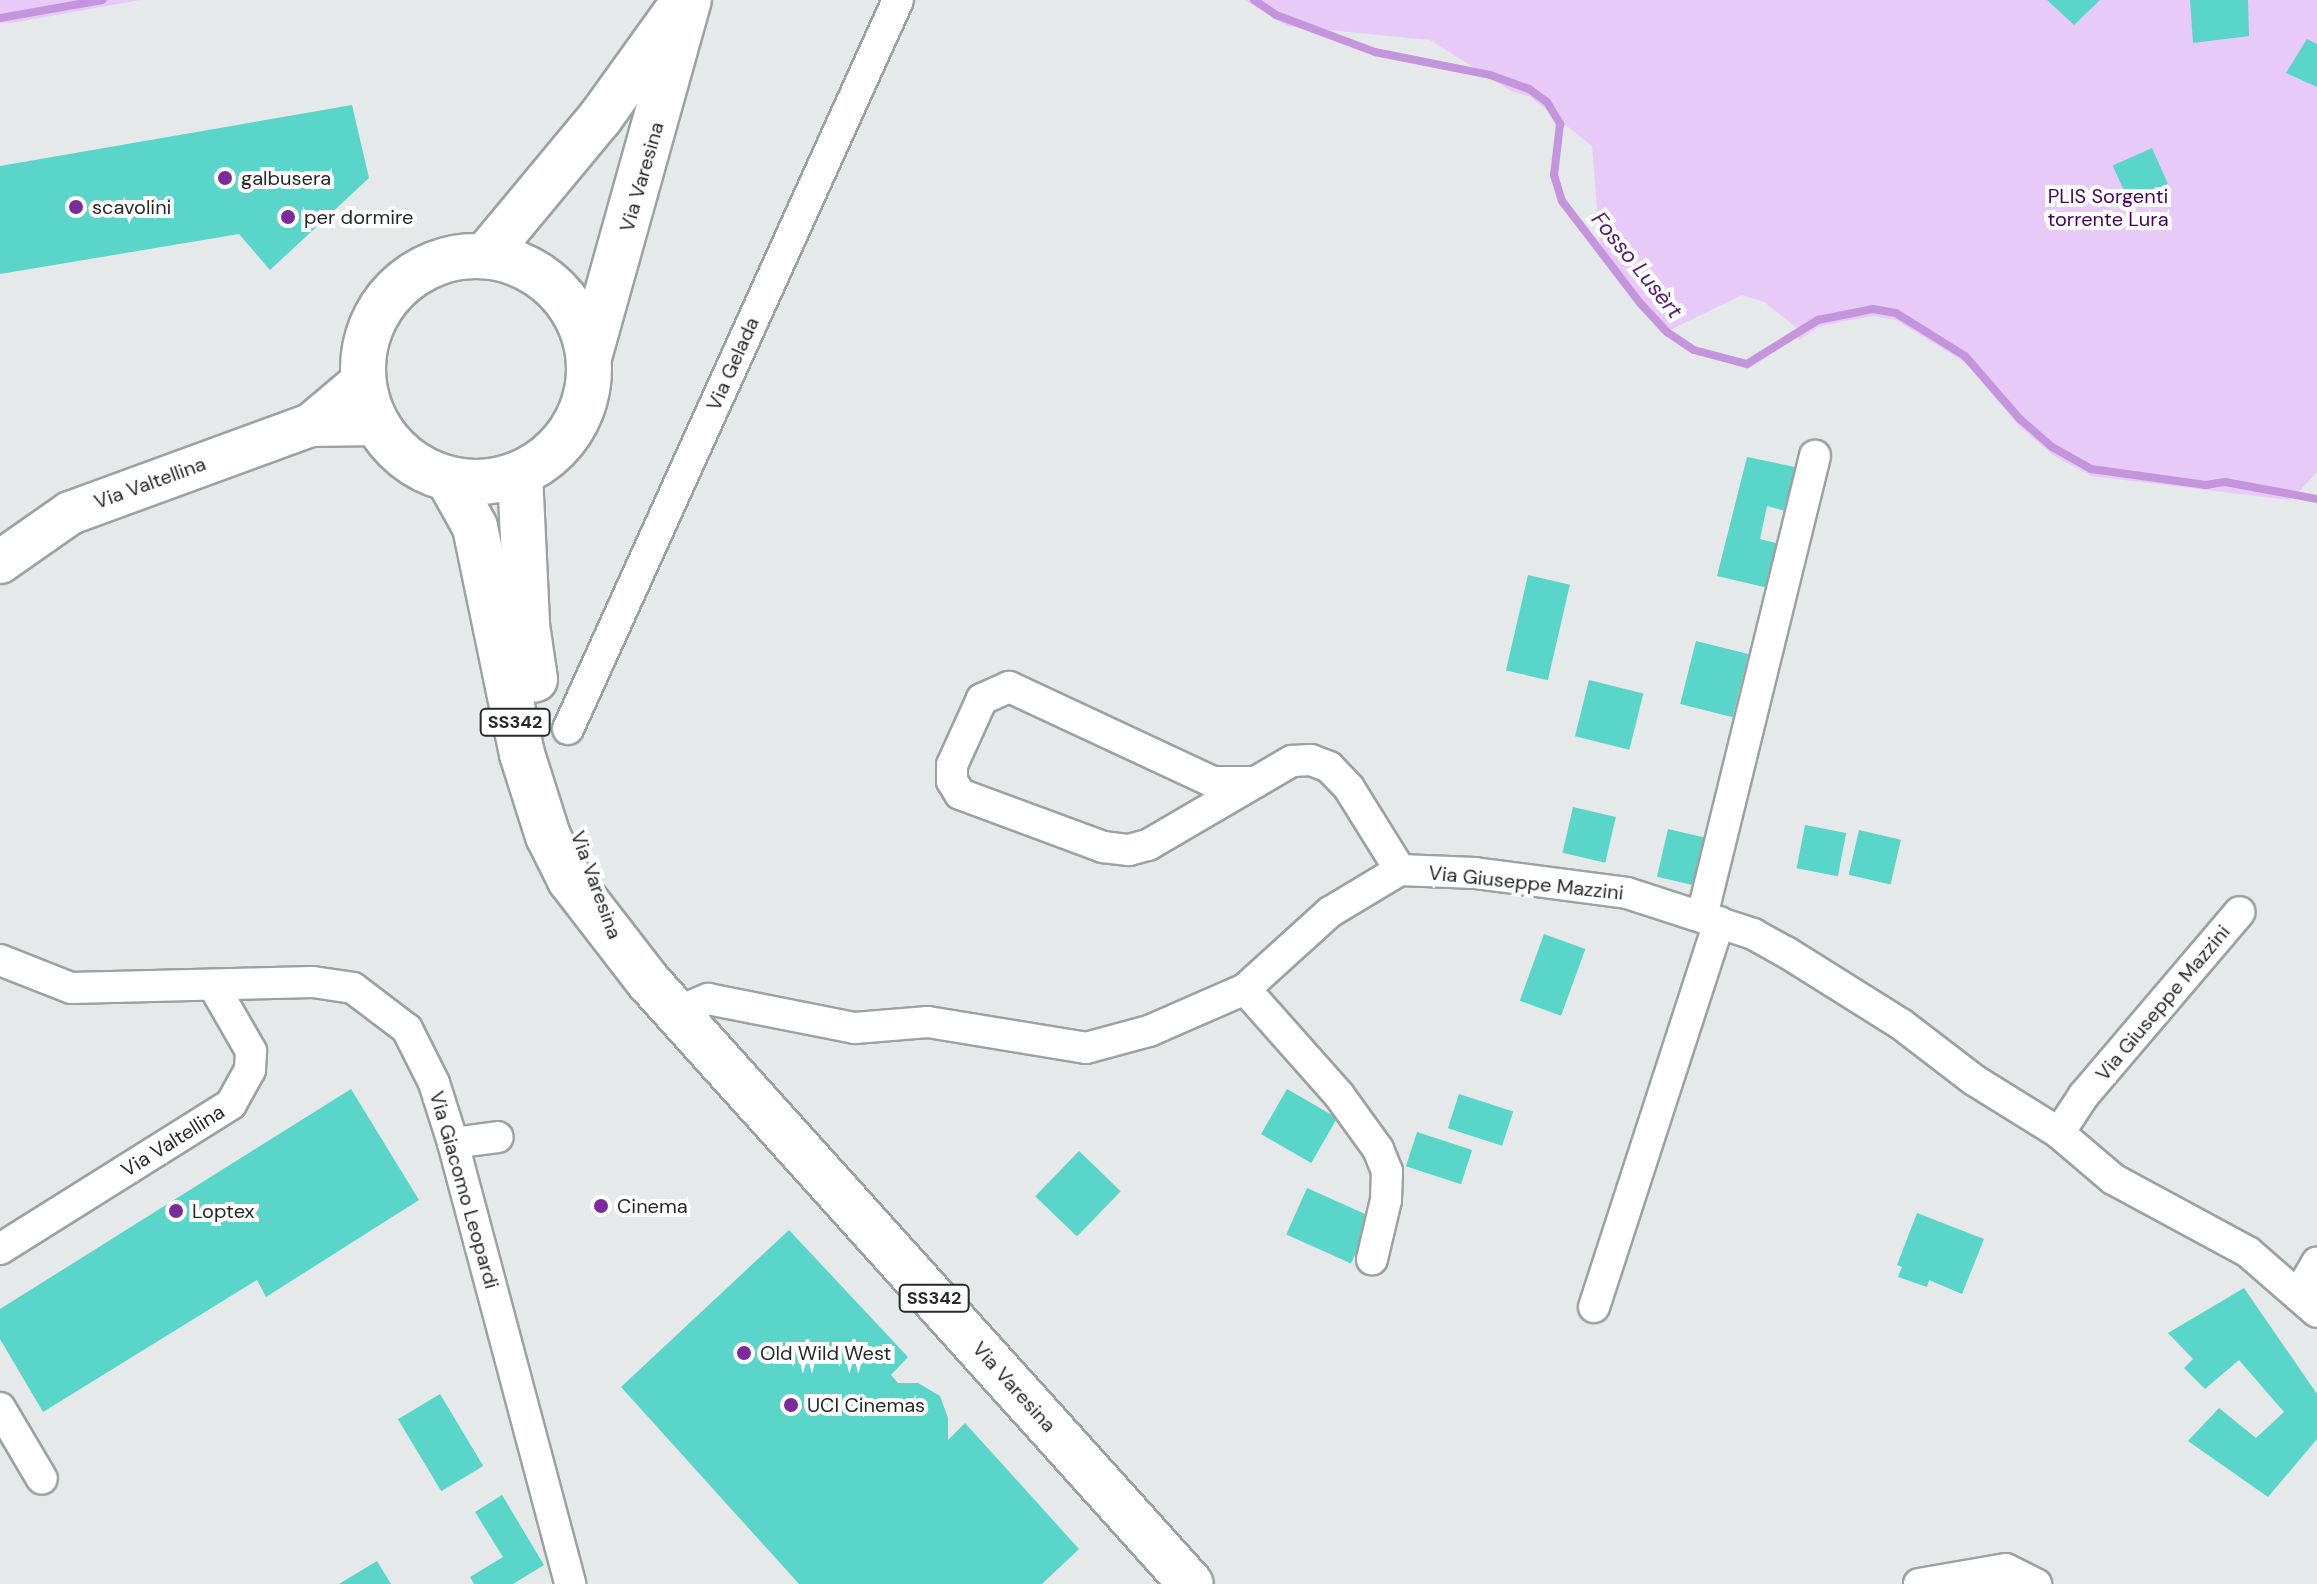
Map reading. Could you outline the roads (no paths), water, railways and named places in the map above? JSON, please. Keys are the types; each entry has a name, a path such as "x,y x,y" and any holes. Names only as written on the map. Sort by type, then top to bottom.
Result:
{"main road":[{"name":"Via Varesina","path":"487,254 626,84 686,0"},
{"name":"Via Varesina","path":"590,354 686,0"},
{"path":"487,254 527,265 570,301 590,354 588,386 576,423 559,449 520,474 489,483 450,482 411,465 374,424 363,381 377,314 406,277 449,256 487,254"},
{"name":"Via Varesina","path":"520,474 531,661 558,776 620,947"},
{"name":"Via Varesina","path":"450,482 475,527 522,754 548,836 570,880 620,947"},
{"name":"SS342","path":"620,947 677,1012"},
{"name":"Via Varesina","path":"677,1012 1191,1584"}],"street":[{"name":"Via Gelada","path":"568,729 898,0"},
{"name":"Via Valtellina","path":"311,425 363,381"},
{"name":"Via Valtellina","path":"0,562 70,513 311,425 374,424"},
{"path":"1594,1307 1710,919 1815,456"},
{"path":"1256,782 1213,782 1009,687 982,699 952,765 952,781 960,794 1103,847 1129,850 1148,845 1256,782 1292,761 1311,760 1329,767 1349,788 1400,870"},
{"name":"Via Giuseppe Mazzini","path":"677,1012 708,999 855,1028 928,1022 1086,1048 1139,1034 1245,989 1330,912 1400,870 1567,883 1627,893 1753,934 1837,984 2059,1133 2113,1179 2248,1252 2309,1302"},
{"name":"Via Giuseppe Mazzini","path":"2059,1133 2084,1095 2240,912"},
{"name":"Via Giacomo Leopardi","path":"0,960 71,988 313,982 353,988 384,1006 413,1041 434,1083 453,1143 570,1584"},
{"name":"Via Valtellina","path":"0,1249 231,1104 250,1070 251,1051 213,985"},
{"path":"1245,989 1339,1095 1378,1149 1387,1171 1386,1200 1372,1259"},
{"path":"453,1143 498,1137"},
{"path":"2309,1302 2317,1262"},
{"path":"0,1408 42,1479"},
{"path":"1919,1584 2006,1569 2036,1584"}],"waterway":[{"name":"Fosso Lusèrt","path":"0,18 102,0"},
{"name":"Fosso Lusèrt","path":"1254,0 1276,15 1375,52 1490,75 1529,89 1547,102 1560,124 1554,175 1562,201 1640,303 1667,332 1694,350 1747,364 1818,320 1873,309 1896,313 1965,356 2020,419 2052,447 2091,469 2206,485 2225,482 2317,499"}],"place":[{"name":"galbusera","path":"225,178"},
{"name":"scavolini","path":"76,207"},
{"name":"per dormire","path":"288,217"},
{"name":"Cinema","path":"601,1206"},
{"name":"Loptex","path":"176,1211"},
{"name":"Old Wild West","path":"744,1353"},
{"name":"UCI Cinemas","path":"791,1405"}],"park label":[{"name":"PLIS Sorgenti torrente Lura","path":"2108,208"}]}
